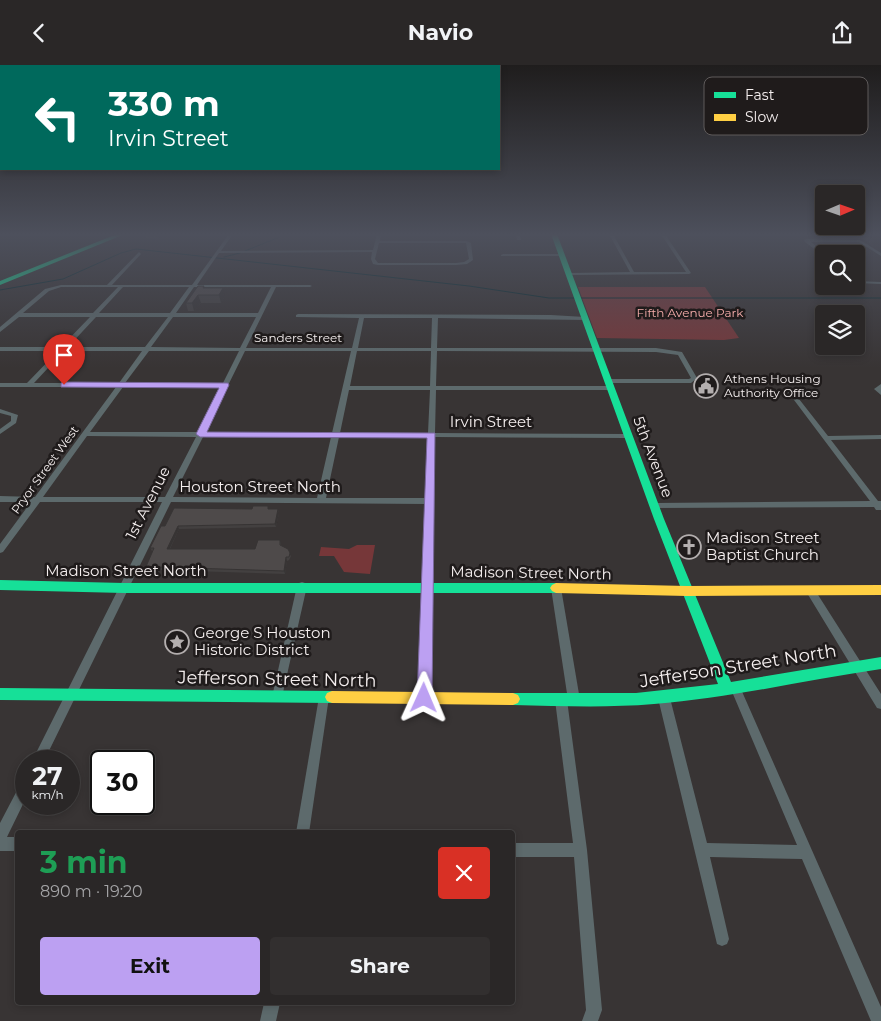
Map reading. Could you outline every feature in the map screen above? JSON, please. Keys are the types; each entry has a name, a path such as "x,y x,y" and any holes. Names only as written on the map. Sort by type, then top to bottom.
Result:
{"street":[{"path":"108,286 115,279"},
{"name":"Pryor Street West","path":"0,550 199,279"},
{"name":"5th Avenue","path":"572,279 627,436 687,591 807,852 879,1021"},
{"path":"865,282 881,283"},
{"path":"0,329 52,288 70,286 310,286"},
{"path":"29,385 122,286"},
{"name":"1st Avenue","path":"43,750 274,286"},
{"path":"17,315 260,315"},
{"path":"298,316 585,319"},
{"path":"321,500 362,316"},
{"path":"424,698 435,316"},
{"name":"Sanders Street","path":"0,349 674,351 680,353 685,359 694,378 691,381 610,385"},
{"path":"0,385 225,385"},
{"path":"346,388 610,385"},
{"path":"790,391 880,506"},
{"path":"0,411 15,415 14,423 0,431"},
{"name":"Irvin Street","path":"85,434 627,436"},
{"path":"825,438 881,437"},
{"name":"Houston Street North","path":"0,499 430,501"},
{"path":"655,506 880,506"},
{"name":"Madison Street North","path":"0,585 124,587 556,587 687,591 881,591"},
{"path":"277,697 302,586"},
{"path":"556,587 568,700 592,1015"},
{"path":"810,590 881,703"},
{"name":"Jefferson Street North","path":"0,694 568,700 664,699 798,674 881,663"},
{"path":"302,830 324,697"},
{"path":"664,699 722,939"},
{"path":"0,837 15,807"},
{"path":"0,844 15,844"},
{"path":"515,850 580,850"},
{"path":"702,850 807,852"},
{"path":"268,1021 272,1005"}],"green space":[{"name":"Fifth Avenue Park","path":"578,287 705,287 739,338 724,340 597,338"},
{"path":"357,545 375,545 370,574 344,572 334,556 319,556 321,547 349,549"}],"building":[{"path":"198,286 204,286 203,288 223,288 219,295 198,295 192,303 186,303"},
{"path":"708,379 715,381 707,387 700,385"},
{"path":"253,506 268,506 268,509 278,509 275,524 178,526 167,549 255,549 258,540 280,540 280,545 288,549 290,553 289,557 286,557 284,571 158,567 157,569 145,569 154,548 150,548 161,526 165,526 174,508 252,509"}],"waterway":[{"path":"0,290 64,279"},
{"path":"403,279 549,298 881,298"}],"traffic: fast":[{"path":"0,283 11,279"},
{"path":"570,279 659,519 727,689"},
{"path":"0,585 124,588 556,588"},
{"path":"513,699 601,700 654,698 739,687 881,663"},
{"path":"0,694 332,697"}],"traffic: slow":[{"path":"556,588 687,591 881,590"},
{"path":"332,697 513,699"}],"place":[{"name":"Athens Housing Authority Office","path":"706,386"},
{"name":"Madison Street Baptist Church","path":"689,547"},
{"name":"George S Houston Historic District","path":"177,642"}],"route":[{"path":"64,385 225,385 200,434 432,435 424,698"}]}
